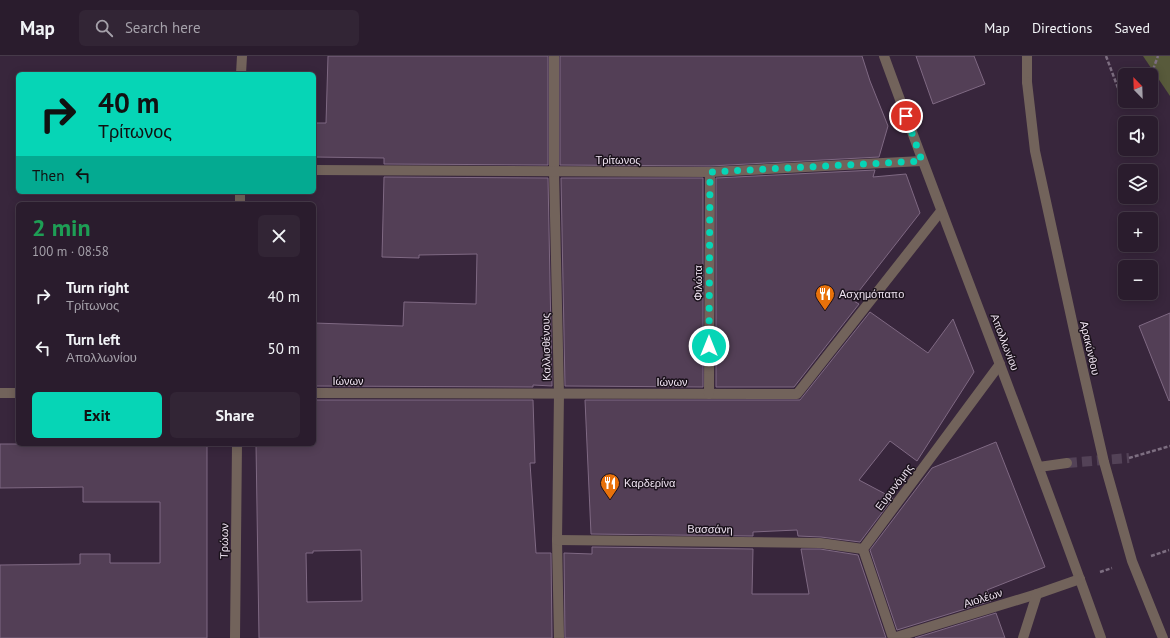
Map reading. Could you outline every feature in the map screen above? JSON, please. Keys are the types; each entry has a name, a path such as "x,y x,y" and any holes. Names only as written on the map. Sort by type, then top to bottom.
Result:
{"street":[{"path":"241,72 242,56"},
{"name":"Καλλισθένους","path":"554,56 554,171 559,394 557,540 559,638"},
{"name":"Απολλωνίου","path":"884,56 922,161 1039,467 1101,638"},
{"name":"Αρακύνθου","path":"1028,56 1027,82 1035,151 1104,462 1132,561 1163,638"},
{"name":"Τρίτωνος","path":"316,170 710,172 922,161"},
{"name":"Φιλώτα","path":"709,394 710,172"},
{"name":"Ιώνων","path":"316,393 797,394 941,211"},
{"name":"Ευρυνόμης","path":"863,549 1000,364"},
{"path":"0,393 16,393"},
{"name":"Τρώων","path":"235,638 237,446"},
{"path":"1039,467 1067,463"},
{"name":"Βασσάνη","path":"557,540 820,543 863,549"},
{"path":"863,549 893,638"},
{"name":"Αιολέων","path":"893,638 1037,594 1080,579"},
{"path":"1023,638 1037,594"}],"path":[{"path":"1106,56 1118,88"},
{"path":"1154,68 1158,56"},
{"path":"1130,458 1170,446"}],"green space":[{"path":"1143,56 1170,56 1170,96 1158,78 1158,68 1151,68"}],"building":[{"path":"328,56 548,56 548,165 384,164 384,158 316,157 316,123 326,123"},
{"path":"560,56 862,56 870,81 888,126 879,157 710,166 560,165"},
{"path":"916,56 974,56 985,84 933,104"},
{"path":"875,170 873,177 906,174 920,213 852,300 859,304 794,387 716,387 716,178"},
{"path":"384,177 548,178 552,386 316,386 316,323 403,326 404,302 476,304 477,254 419,255 419,258 382,257"},
{"path":"561,178 703,178 703,387 565,386"},
{"path":"870,312 928,353 953,319 974,372 917,461 890,441 859,480 893,498 860,542 821,537 798,536 797,530 753,532 753,536 591,534 585,400 800,400"},
{"path":"1170,313 1170,400 1169,401 1139,326"},
{"path":"316,400 533,400 535,463 530,463 536,553 551,553 552,638 259,638 256,446 316,446","holes":["361,550 362,601 307,602 306,553 313,553 313,551"]},
{"path":"996,442 1045,567 987,590 991,601 897,630 870,550 932,468"},
{"path":"0,444 16,444 16,446 207,446 207,638 0,638 0,565 80,564 80,554 110,554 110,563 160,563 160,502 83,502 83,487 0,488"},
{"path":"592,547 753,549 752,594 809,594 801,549 820,549 858,555 886,638 565,638 564,553 592,554"},
{"path":"996,613 1005,638 915,638"}],"tunnel":[{"path":"1067,463 1129,458"}],"place":[{"name":"Ασχημόπαπο","path":"825,311"},
{"name":"Καρδερίνα","path":"610,500"}],"route":[{"path":"709,346 710,172 922,161 906,116"}]}
